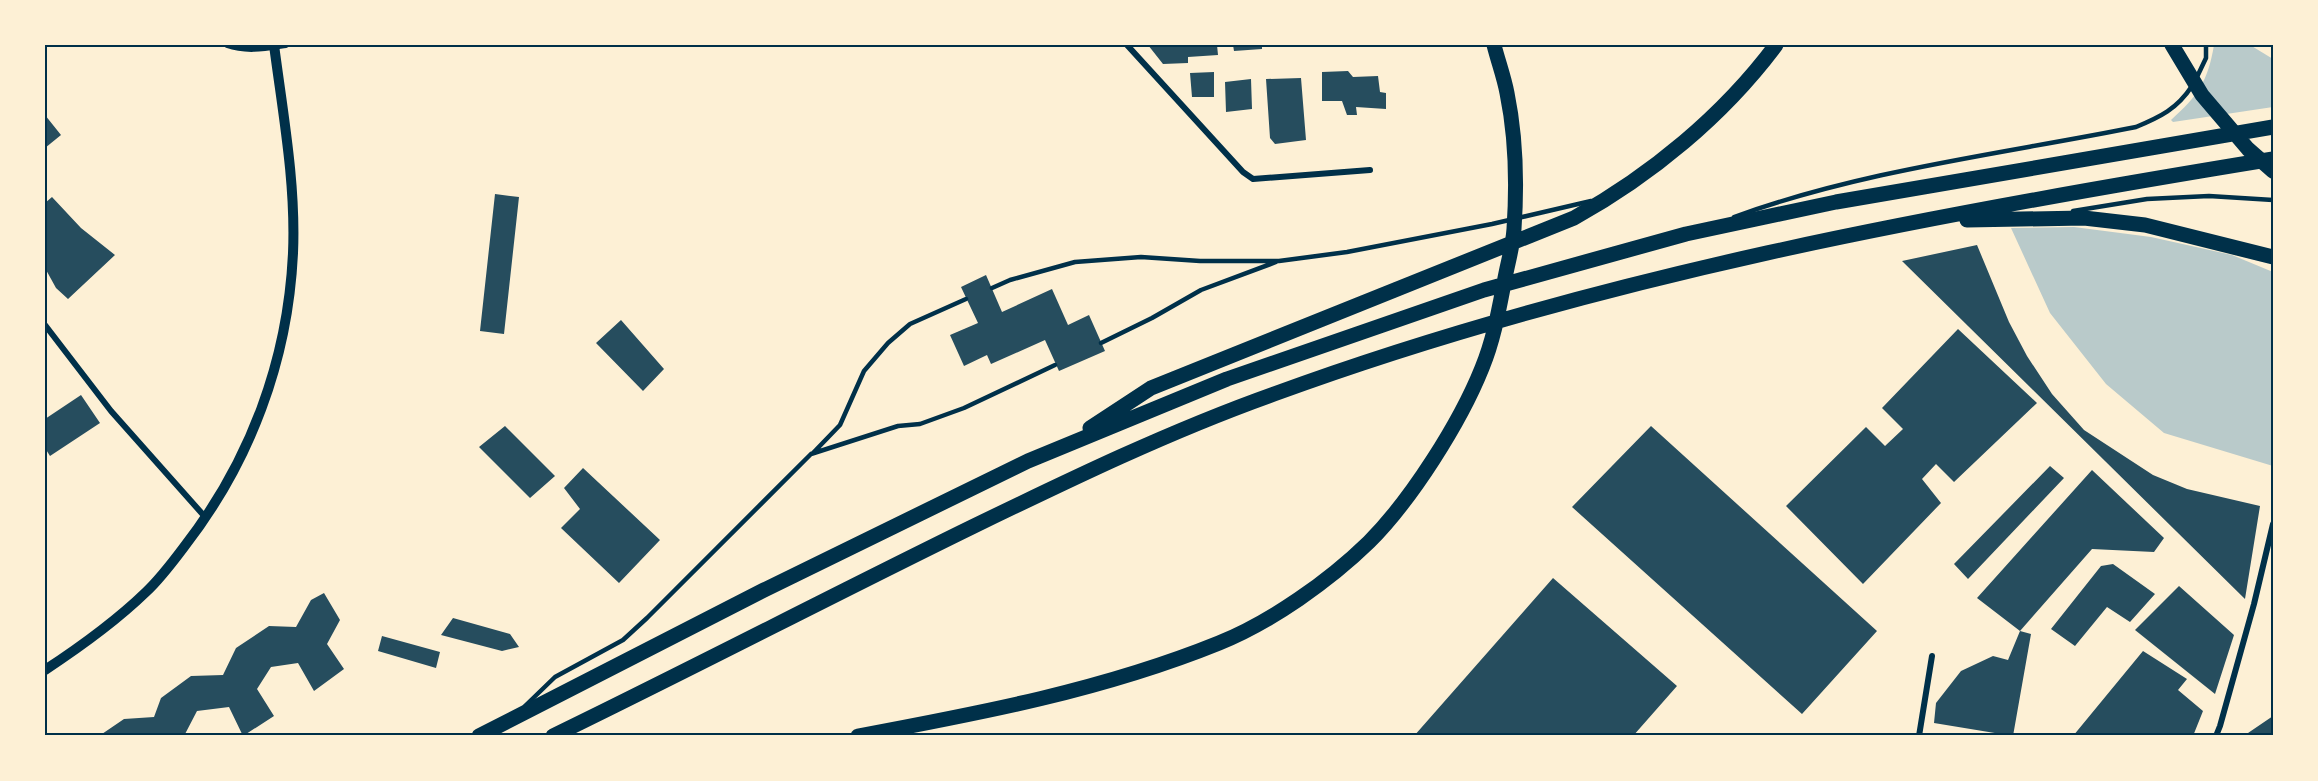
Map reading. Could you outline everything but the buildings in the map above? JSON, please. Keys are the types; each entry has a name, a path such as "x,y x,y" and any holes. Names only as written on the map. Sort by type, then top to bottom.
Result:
{"highway":[{"path":"858,736 981,713 1132,674 1220,642 1263,621 1300,597 1370,541 1412,489 1460,415 1482,368 1495,331 1514,232 1515,160 1507,94 1494,45"},
{"path":"1063,447 1151,388 1574,218 1609,199 1702,127 1776,45"},
{"path":"2172,45 2202,95 2248,149 2273,171"},
{"path":"479,736 764,590 1028,461 1227,380 1484,290 1686,234 1836,202 2273,127"},
{"path":"553,736 1113,458 1273,394 1469,329 1692,269 2086,189 2273,159"},
{"path":"1916,222 2035,217 2085,218 2145,225 2273,257"}],"street":[{"path":"227,45 255,49 286,45"},
{"path":"45,670 115,620 147,591 206,519 240,459 264,405 286,322 293,253 290,170 274,45"},
{"path":"1127,45 1253,179 1370,170"},
{"path":"45,325 111,411 206,519"},
{"path":"2216,736 2251,615 2273,524"},
{"path":"1919,736 1932,656"}],"lane":[{"path":"1686,234 1783,199 1850,181 2136,127 2164,115 2185,96 2199,76 2206,58 2206,45"},
{"path":"2035,217 2147,199 2209,196 2273,200"},
{"path":"992,288 1010,280 1075,262 1141,257 1200,261 1279,261 1347,252 1492,224 1568,205 1609,199"},
{"path":"1101,343 1201,290 1279,261"},
{"path":"512,719 555,677 623,640 840,425 864,371 888,343 910,324 966,299"},
{"path":"811,454 898,426 920,424 964,408 1055,365"}],"shaded area":[{"path":"2214,45 2250,45 2273,59 2273,107 2173,122 2171,120 2195,95 2205,78"},
{"path":"2074,227 2151,237 2232,255 2273,272 2273,466 2164,433 2106,384 2050,313 2011,228"}]}
